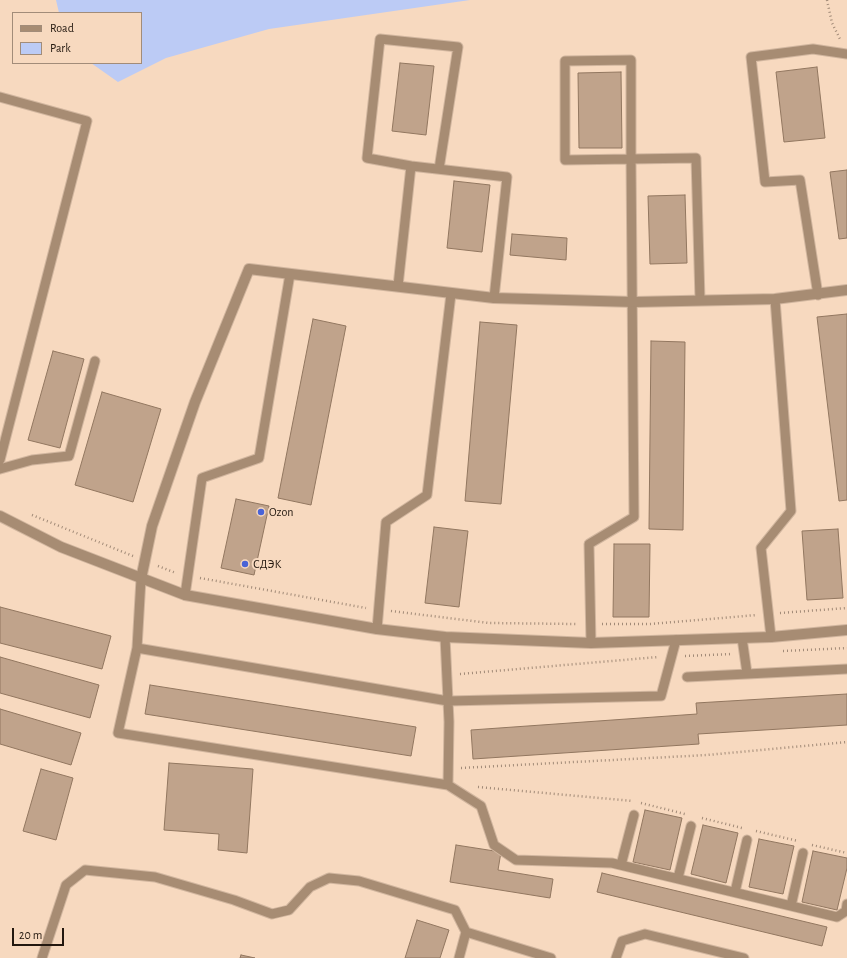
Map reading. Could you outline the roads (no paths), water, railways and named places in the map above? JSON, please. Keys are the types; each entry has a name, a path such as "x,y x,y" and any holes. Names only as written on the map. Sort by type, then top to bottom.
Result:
{"street":[{"path":"141,579 152,526 195,402 249,269 494,298 634,302 775,299 818,295 847,290"},
{"path":"0,516 61,547 186,595 377,629 446,637 591,643 771,637 847,630"}],"lane":[{"path":"439,169 458,47 380,39 367,158 411,166 507,177 494,298"},
{"path":"818,295 800,180 765,182 751,57 813,49 847,54"},
{"path":"591,643 590,544 634,517 634,302 631,159 631,60 565,61 565,160 631,159 696,158 700,300"},
{"path":"0,97 87,121 0,460"},
{"path":"398,286 411,166"},
{"path":"186,595 202,478 259,458 290,274"},
{"path":"377,629 386,522 428,495 451,294"},
{"path":"771,637 761,548 791,511 775,299"},
{"path":"0,469 32,460 69,456 95,360"},
{"path":"141,579 137,648 118,733 448,785 481,806 494,845 516,860 612,863 838,917 847,908"},
{"path":"446,637 448,785"},
{"path":"742,638 746,673"},
{"path":"137,648 448,701 661,696 676,640"},
{"path":"687,677 847,669"},
{"path":"621,865 634,815"},
{"path":"678,878 691,826"},
{"path":"735,892 746,840"},
{"path":"791,906 803,853"},
{"path":"42,958 66,885 85,870 156,877 234,900 272,914 289,910 310,887 329,878 359,881 455,910 466,932 459,958"},
{"path":"466,932 552,958"},
{"path":"616,958 622,941 645,934 744,958"}],"place":[{"name":"Ozon","path":"261,512"},
{"name":"СДЭК","path":"245,564"}]}
